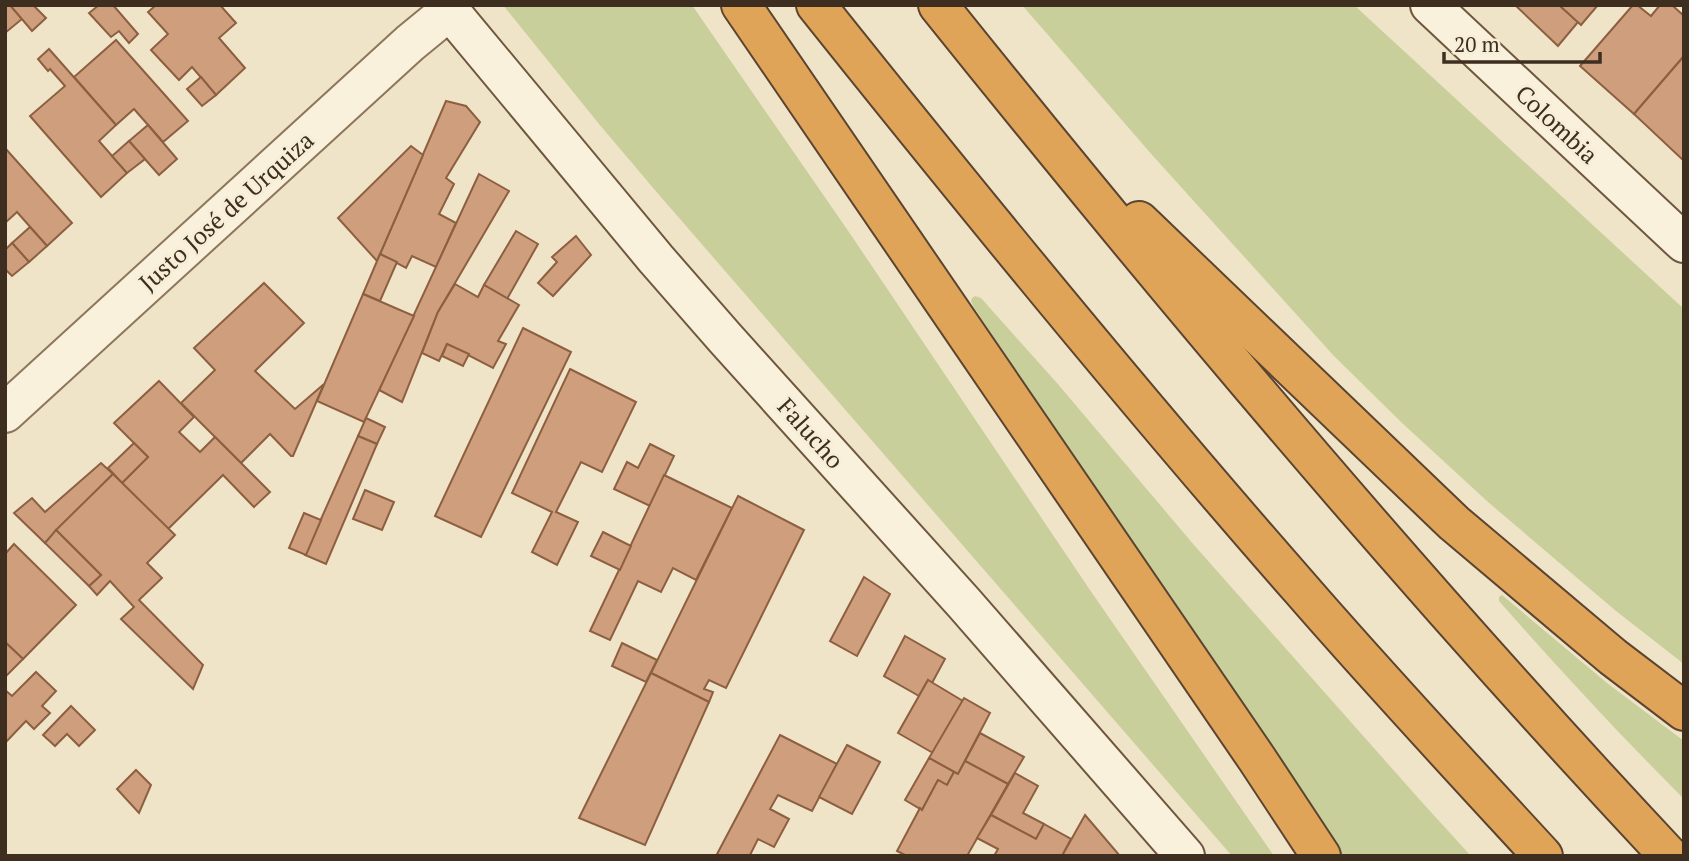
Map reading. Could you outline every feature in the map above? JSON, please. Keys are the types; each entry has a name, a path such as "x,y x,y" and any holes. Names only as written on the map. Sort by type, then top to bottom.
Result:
{"highway":[{"path":"741,5 1321,856"},
{"path":"816,5 968,194 1170,437 1337,630 1543,856"},
{"path":"938,5 1154,272 1437,601 1669,856"},
{"path":"1023,110 1454,523 1584,632 1684,711"}],"street":[{"name":"Colombia","path":"1430,5 1684,243"},
{"name":"Justo José de Urquiza","path":"5,413 447,8"},
{"name":"Falucho","path":"447,8 716,328 964,603 1185,856"}],"green space":[{"path":"503,5 692,5 1274,856 1232,856 654,189"},
{"path":"1022,5 1354,5 1684,309 1684,664 1616,611 1488,502 1333,355 1153,156"},
{"path":"975,296 981,298 1057,383 1194,545 1471,856 1343,856 973,306 971,301"},
{"path":"1502,595 1607,683 1684,741 1684,799 1499,601"}],"building":[{"path":"5,5 10,5 22,19 5,33"},
{"path":"10,5 37,5 35,7 46,18 32,31"},
{"path":"99,5 113,5 138,34 129,43 119,31 111,37 89,13"},
{"path":"156,5 220,5 236,23 219,38 245,68 216,95 192,67 179,80 151,50 168,34 148,12"},
{"path":"1515,5 1559,5 1578,22 1558,46"},
{"path":"1559,5 1598,5 1581,25"},
{"path":"1633,5 1651,16 1660,5 1672,5 1684,16 1684,56 1634,114 1580,66"},
{"path":"116,40 188,121 163,142 134,109 116,125 74,77"},
{"path":"49,49 116,125 99,141 127,173 101,197 30,116 65,86 38,59"},
{"path":"1684,56 1684,161 1634,114"},
{"path":"201,77 216,95 202,106 187,89"},
{"path":"446,101 466,106 480,122 446,178 454,184 439,214 456,223 436,267 412,256 406,268 380,254"},
{"path":"148,125 177,159 159,175 129,141"},
{"path":"129,141 145,159 127,173 112,156"},
{"path":"411,146 423,155 377,261 338,218"},
{"path":"5,148 72,223 47,246 17,212 5,223"},
{"path":"479,174 509,191 438,312 402,402 379,390"},
{"path":"30,227 47,246 29,262 12,243"},
{"path":"516,231 538,244 507,299 484,285"},
{"path":"576,236 591,255 553,296 538,283 557,262 552,257"},
{"path":"12,243 29,262 12,276 5,269 5,250"},
{"path":"380,254 397,262 380,301 363,294"},
{"path":"264,283 304,323 255,371 295,409 324,384 293,456 270,434 241,463 181,403 215,370 194,348"},
{"path":"455,284 478,297 484,285 519,305 498,341 506,344 493,368 447,344 439,361 422,353 438,312"},
{"path":"363,294 414,316 364,422 317,401"},
{"path":"523,328 571,352 481,537 435,516"},
{"path":"447,344 469,354 463,366 442,356"},
{"path":"570,369 636,402 602,472 581,462 556,512 578,522 557,565 532,552 552,512 512,493"},
{"path":"159,381 194,417 179,432 200,452 215,437 270,492 254,507 223,475 168,529 122,483 148,457 114,423"},
{"path":"366,418 385,427 377,444 358,436"},
{"path":"358,436 377,444 326,564 305,555"},
{"path":"134,443 148,457 122,483 108,468"},
{"path":"650,444 674,456 650,506 614,489 627,462 638,468"},
{"path":"101,463 113,474 45,543 14,513 32,498 45,512"},
{"path":"113,474 175,535 147,563 162,578 139,600 203,665 193,689 121,619 134,607 110,581 97,595 89,586 101,575 56,530"},
{"path":"664,475 732,508 696,580 673,568 661,592 638,581 610,640 590,631"},
{"path":"365,490 394,502 382,530 353,519"},
{"path":"738,496 804,530 726,688 709,680 704,689 713,692 709,702 651,673"},
{"path":"304,513 321,520 306,555 289,548"},
{"path":"56,530 101,575 89,586 45,543"},
{"path":"603,532 631,546 620,570 591,556"},
{"path":"14,544 76,605 23,659 5,642 5,554"},
{"path":"864,577 890,594 857,656 830,641"},
{"path":"905,636 945,659 932,683 928,680 919,696 884,676"},
{"path":"5,642 23,659 5,677"},
{"path":"622,643 657,660 646,682 612,666"},
{"path":"36,672 56,691 42,706 50,713 34,729 26,721 5,743 5,690 12,696"},
{"path":"651,673 709,702 645,845 579,818"},
{"path":"928,680 963,701 933,753 898,733"},
{"path":"964,698 990,713 958,774 929,758"},
{"path":"71,706 95,730 79,746 67,734 55,746 43,735"},
{"path":"980,733 1024,757 1008,784 965,761"},
{"path":"780,735 837,764 812,811 778,795 770,809 789,819 774,847 758,839 751,856 716,856"},
{"path":"847,745 880,762 852,814 819,797"},
{"path":"929,758 954,772 947,785 938,780 922,810 905,800"},
{"path":"965,761 1008,784 967,856 907,856 897,851 938,780 947,785 954,772 958,774"},
{"path":"136,770 151,785 139,813 117,789"},
{"path":"1015,773 1038,786 1023,813 1044,824 1036,839 991,815"},
{"path":"991,815 1036,839 1044,824 1071,839 1062,856 994,856 998,849 977,838"},
{"path":"1085,815 1120,856 1062,856"}]}
